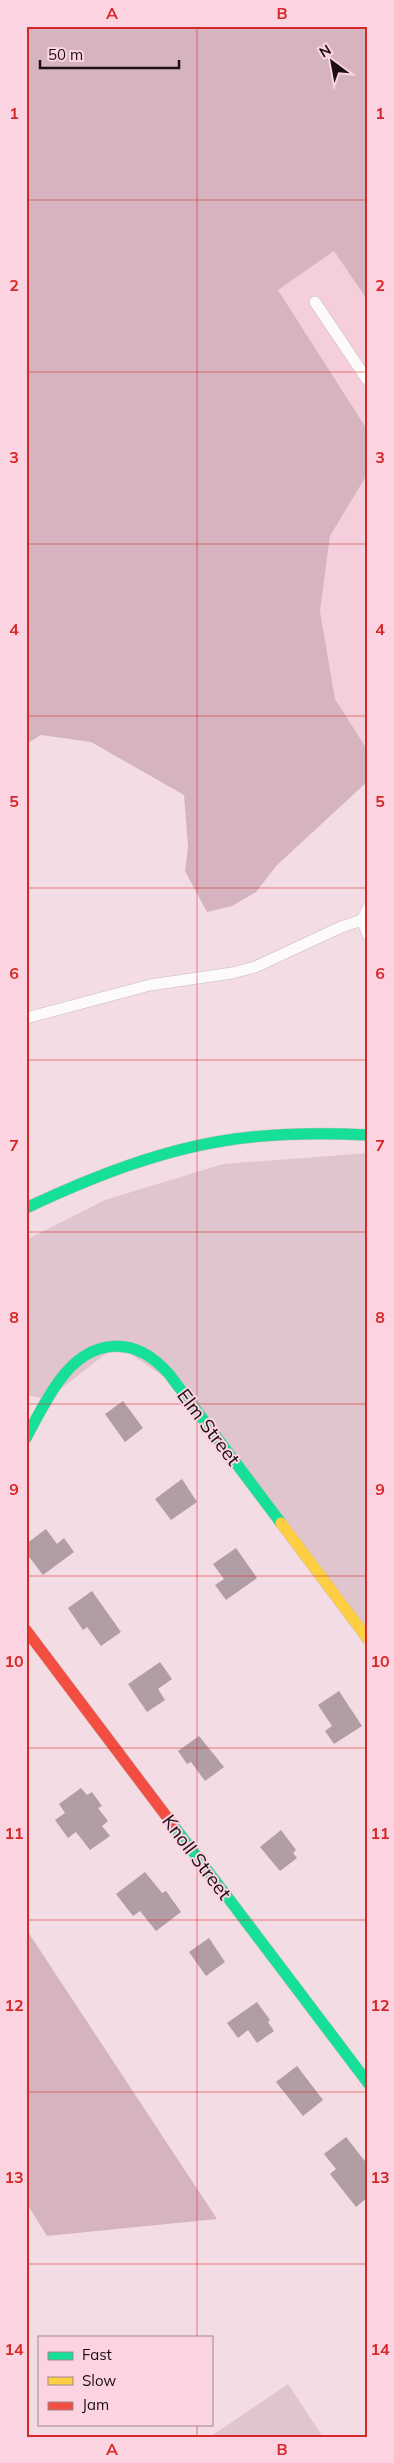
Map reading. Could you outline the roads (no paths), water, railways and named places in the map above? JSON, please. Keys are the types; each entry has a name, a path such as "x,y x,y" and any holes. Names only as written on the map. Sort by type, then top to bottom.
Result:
{"street":[{"path":"26,1208 112,1171 217,1142 266,1137 368,1135"},
{"name":"Elm Street","path":"26,1438 61,1378 82,1356 104,1347 129,1346 140,1348 160,1363 169,1374 368,1638"},
{"name":"Knoll Street","path":"26,1630 368,2083"}],"lane":[{"path":"315,302 368,381"},
{"path":"26,1018 150,984 232,973 256,967 341,927 362,920 368,908"},
{"path":"362,920 368,935"}]}
